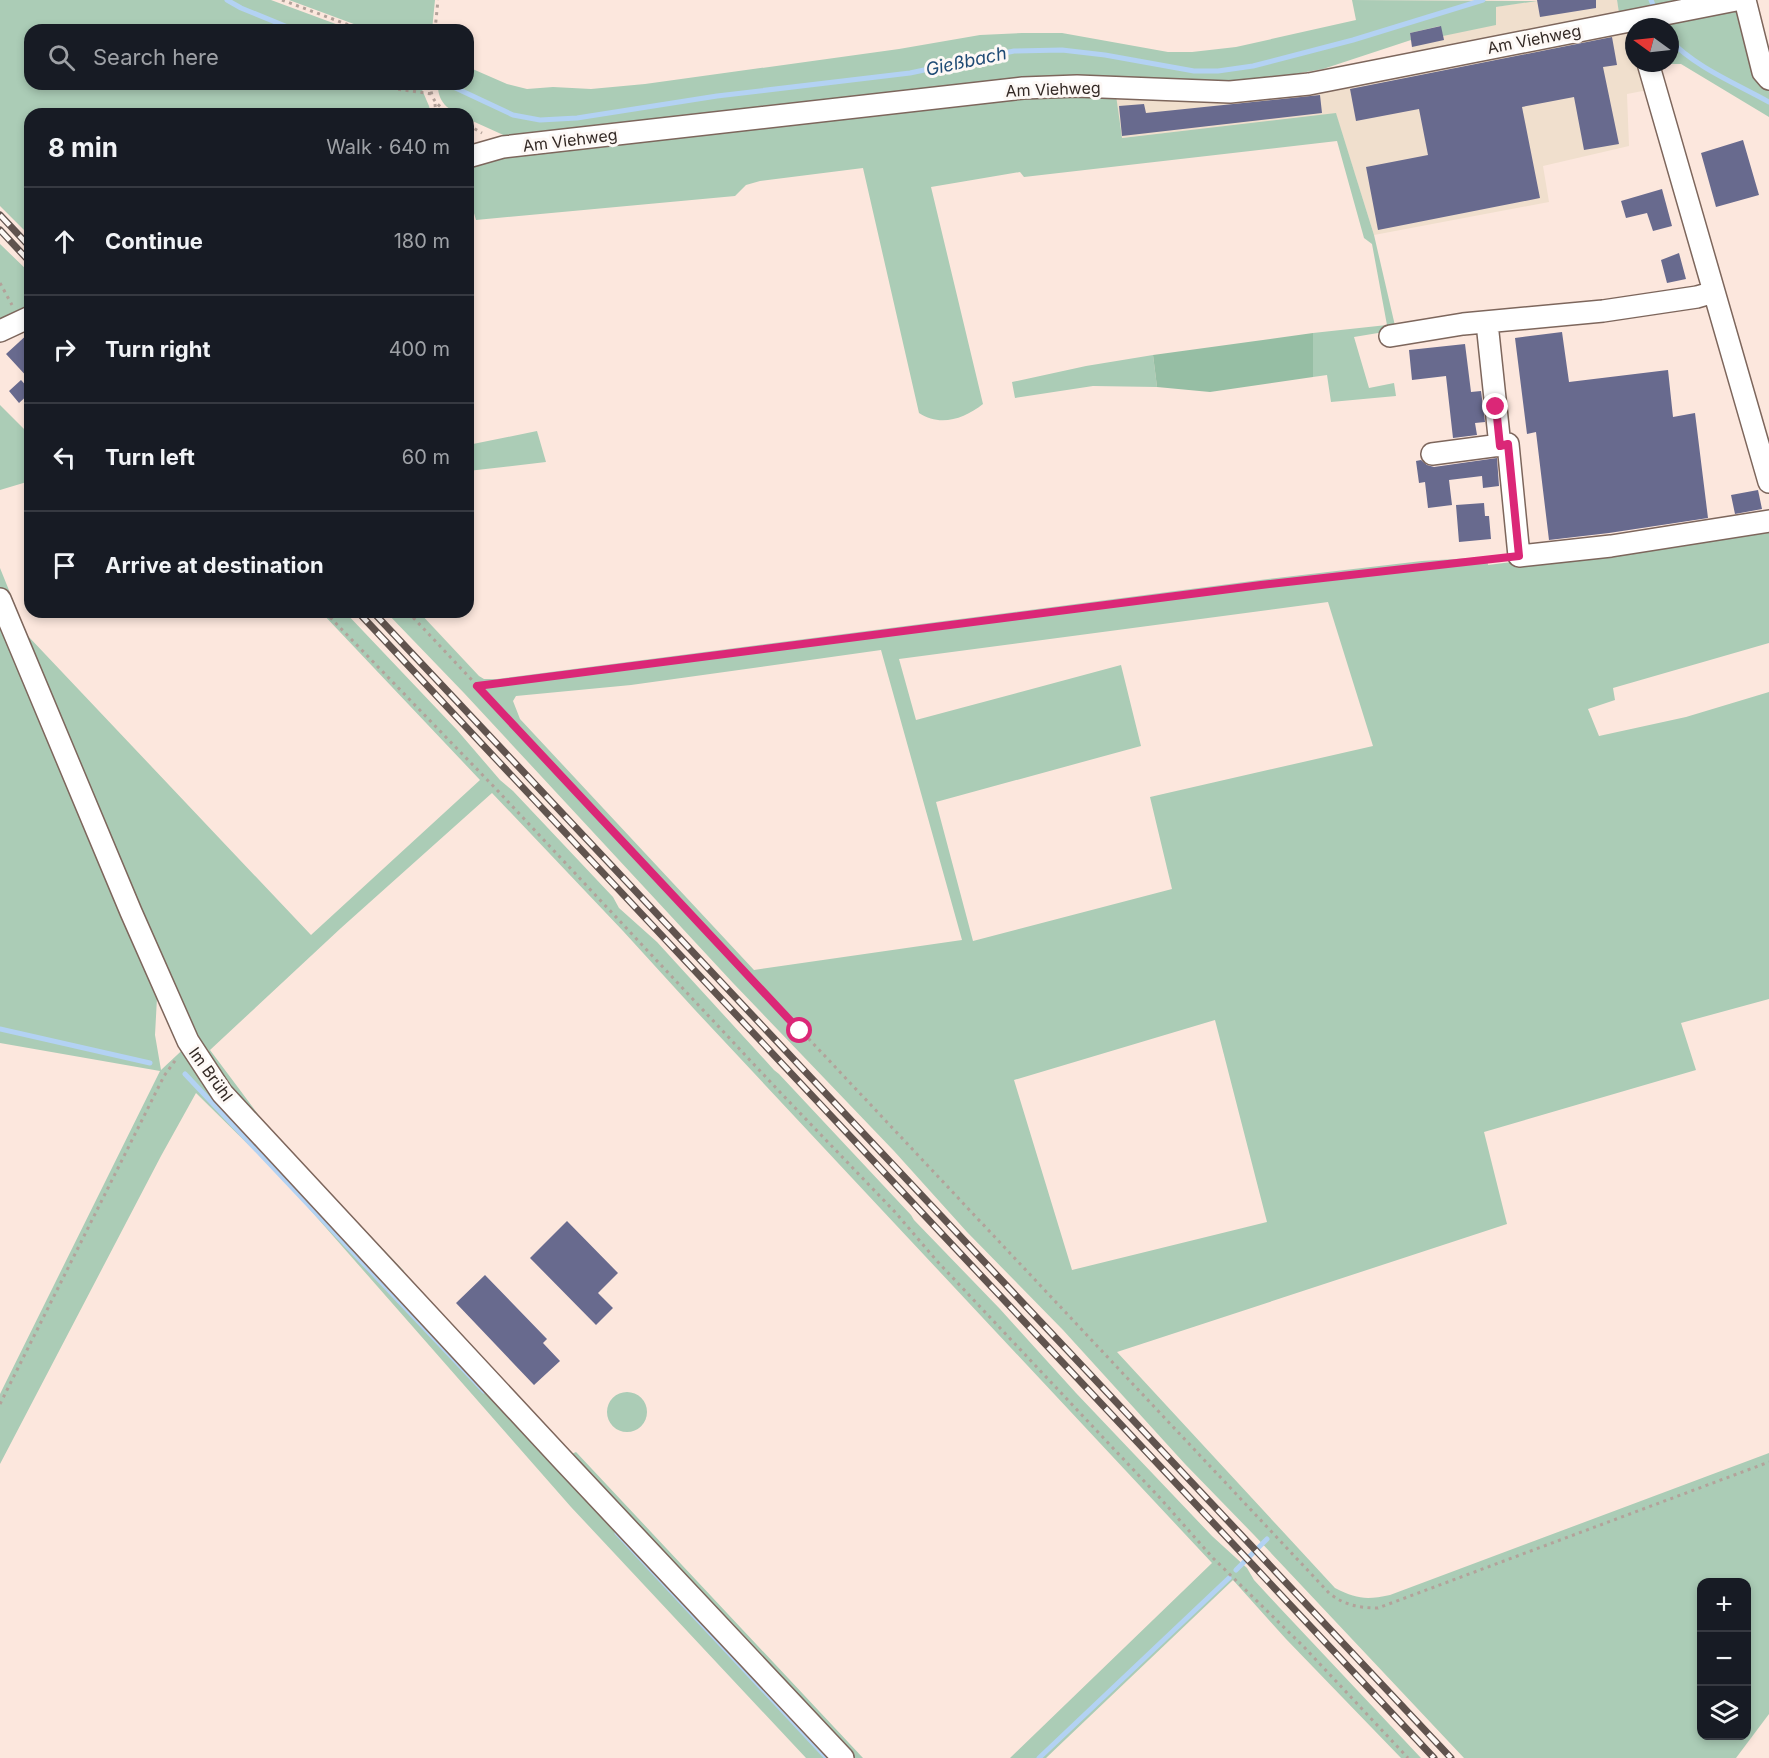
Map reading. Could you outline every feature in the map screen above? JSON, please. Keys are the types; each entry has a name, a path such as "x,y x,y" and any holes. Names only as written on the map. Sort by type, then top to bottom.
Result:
{"street":[{"name":"Am Viehweg","path":"1653,18 1736,0"},
{"path":"1745,0 1762,72 1769,79"},
{"name":"Am Viehweg","path":"474,155 503,147 1023,88 1077,86 1230,92 1309,84 1625,23"},
{"path":"1651,72 1769,482"},
{"path":"1390,336 1464,324 1603,311 1697,297 1714,292"},
{"path":"0,331 24,320"},
{"path":"1487,323 1500,446"},
{"path":"1432,454 1508,444 1519,556 1611,546 1769,521"},
{"name":"Im Brühl","path":"0,599 130,912 188,1041 222,1093 843,1758"}],"path":[{"path":"282,0 346,24"},
{"path":"436,24 438,0"},
{"path":"404,90 432,94"},
{"path":"431,90 435,108"},
{"path":"435,104 441,108"},
{"path":"0,283 24,316"},
{"path":"477,686 1261,585 1519,556"},
{"path":"331,618 498,791 895,1212 937,1261 1160,1498 1213,1558 1304,1647 1408,1758"},
{"path":"414,618 1330,1594 1341,1602 1352,1606 1378,1608 1769,1462"},
{"path":"0,1404 164,1076 188,1041"}],"shaded area":[{"path":"1537,0 1617,0 1622,28 1625,30 1625,72 1643,72 1648,90 1627,94 1629,146 1543,166 1549,202 1374,235 1336,114 1121,138 1116,95 1416,69 1409,33 1441,26 1496,25 1496,7"}],"green space":[{"path":"0,0 271,0 336,24 24,24 24,90 422,90 430,108 24,108 24,230 0,206"},
{"path":"289,0 435,0 433,24 354,24"},
{"path":"1352,0 1537,1 1496,7 1496,25 1443,36 1440,26 1410,33 1411,40 1323,69 1256,81 1184,84 510,138 474,122 474,108 449,108 442,101 438,90 474,90 474,70 507,84 527,89 553,87 591,89 645,84 899,49 980,35 1062,33 1168,52 1192,52 1236,47 1356,20"},
{"path":"1617,0 1696,0 1669,5 1668,2 1619,13"},
{"path":"1741,11 1764,87 1769,89 1769,117 1679,64 1679,21"},
{"path":"1116,95 1122,138 1336,113 1374,235 1396,330 1354,337 1369,388 1394,383 1396,396 1331,402 1327,375 1313,377 1313,333 1387,325 1372,244 1364,238 1337,141 1024,177 1020,172 931,187 983,404 968,414 943,420 935,420 919,413 863,168 760,181 746,185 735,196 476,220 474,213 474,164 490,158 1033,97"},
{"path":"0,244 24,267 24,307 0,320"},
{"path":"1313,333 1313,377 1210,392 1157,387 1153,355"},
{"path":"1153,355 1157,387 1093,386 1015,398 1012,382"},
{"path":"0,405 24,429 24,483 0,490"},
{"path":"537,431 546,462 474,470 474,444"},
{"path":"1769,529 1769,643 1613,688 1615,700 1588,709 1599,736 1686,717 1769,692 1769,999 1681,1023 1696,1070 1484,1132 1507,1224 1117,1352 1335,1588 1362,1598 1390,1595 1769,1453 1769,1714 1751,1738 1751,1578 1697,1578 1697,1740 1750,1740 1736,1758 1464,1758 1185,1464 1063,1330 967,1232 894,1151 733,983 392,618 425,618 479,676 484,679 497,679 1422,561 1487,557 1488,565","holes":["1328,602 1373,746 1150,797 1172,889 973,941 936,802 1141,746 1121,665 916,720 899,659","881,650 962,940 754,970 520,719 513,701 516,696 631,685","1215,1020 1267,1222 1072,1270 1014,1080"]},
{"path":"0,568 27,635 311,935 480,780 327,618 351,618 457,730 500,780 613,897 619,908 657,942 1076,1393 1212,1536 1247,1568 1254,1580 1421,1758 1401,1758 1286,1639 1233,1580 1046,1758 1010,1758 1212,1563 492,793 341,928 210,1050 269,1129 404,1271 391,1283 558,1460 576,1452 863,1758 806,1758 571,1507 284,1180 196,1093 0,1464 0,1394 160,1071 0,1043 0,626 157,998 155,1035 161,1070 193,1040 0,587"},
{"path":"627,1392 641,1398 647,1412 641,1426 627,1432 613,1426 607,1412 613,1398"}],"building":[{"path":"1537,0 1596,0 1596,8 1540,17"},
{"path":"1441,26 1444,40 1412,47 1410,33"},
{"path":"1612,37 1617,65 1603,67 1619,144 1584,150 1574,97 1522,107 1540,198 1378,230 1366,167 1428,155 1419,109 1356,121 1350,89"},
{"path":"1320,95 1322,113 1122,136 1119,106 1144,104 1146,113"},
{"path":"1743,140 1759,195 1716,207 1701,153"},
{"path":"1662,189 1672,226 1653,231 1647,213 1626,218 1621,201"},
{"path":"1679,253 1686,279 1667,283 1661,260"},
{"path":"1562,332 1569,382 1668,370 1673,417 1695,413 1708,518 1549,540 1536,432 1527,434 1515,338"},
{"path":"24,338 24,374 6,354"},
{"path":"1465,344 1471,392 1481,391 1485,422 1475,423 1477,435 1453,438 1446,376 1412,380 1409,350"},
{"path":"21,380 24,383 24,398 19,403 9,391"},
{"path":"1497,458 1499,486 1483,488 1482,476 1449,480 1452,505 1428,508 1425,482 1419,483 1416,461 1421,460 1434,467"},
{"path":"1758,490 1762,509 1735,514 1731,495"},
{"path":"1484,503 1485,516 1489,516 1491,539 1459,542 1456,505"},
{"path":"567,1221 618,1273 598,1293 613,1308 596,1325 530,1258"},
{"path":"485,1275 547,1339 543,1343 560,1361 534,1385 456,1303"}],"waterway":[{"name":"Gießbach","path":"227,0 280,24"},
{"name":"Gießbach","path":"460,90 513,115 540,120 577,118 717,96 910,73 1014,51 1062,50 1105,55 1194,71 1218,71 1253,66 1353,40 1483,0"},
{"name":"Gießbach","path":"1651,0 1656,12"},
{"name":"Gießbach","path":"1679,49 1704,67 1769,102"},
{"path":"0,1029 150,1063"},
{"path":"185,1074 484,1391"},
{"path":"617,1533 827,1758"},
{"path":"1236,1570 1267,1539"},
{"path":"1039,1758 1229,1578"}],"railway":[{"path":"0,215 24,241"},
{"path":"0,230 24,256"},
{"path":"364,618 1434,1758"},
{"path":"379,618 1451,1758"}],"route":[{"path":"800,1031 477,686 1065,609 1519,556 1508,444 1500,446 1496,407"}]}
